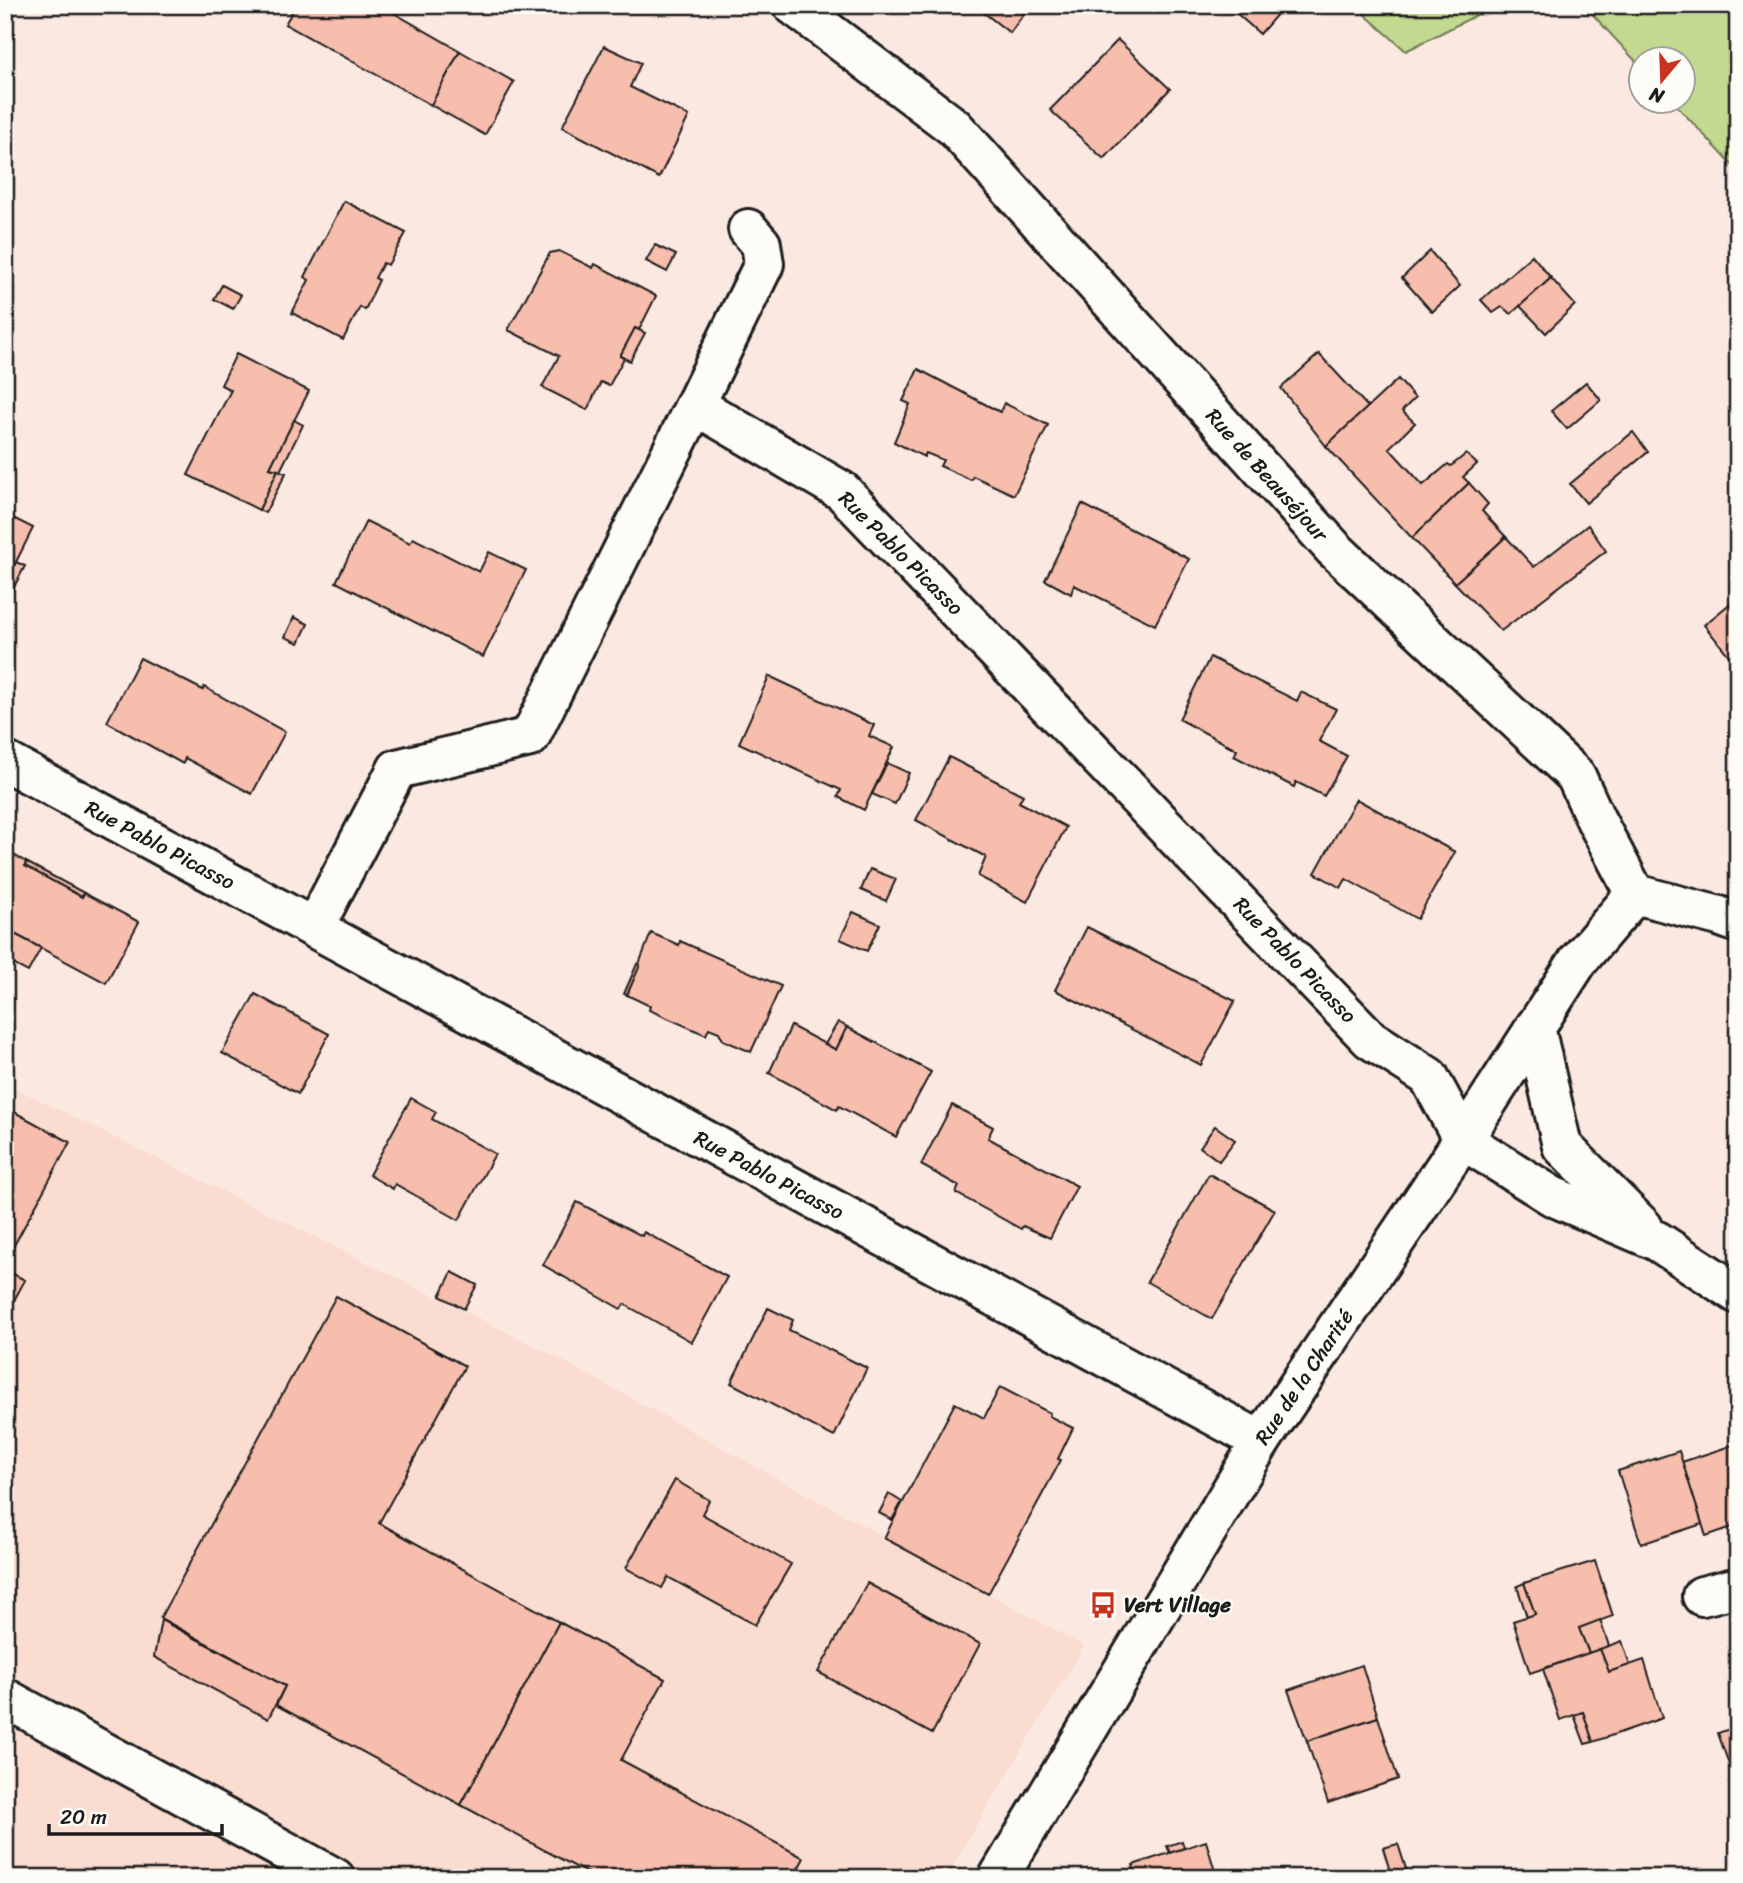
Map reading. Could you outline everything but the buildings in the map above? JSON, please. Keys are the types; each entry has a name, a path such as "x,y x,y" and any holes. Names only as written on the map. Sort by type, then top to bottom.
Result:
{"street":[{"name":"Rue de Beauséjour","path":"793,5 954,127 1334,549 1576,776 1635,894"},
{"path":"314,928 397,769 530,737 764,264 761,244 748,229"},
{"name":"Rue Pablo Picasso","path":"695,405 842,491 1370,1039 1429,1077 1463,1140"},
{"name":"Rue Pablo Picasso","path":"5,761 1261,1441"},
{"path":"1635,894 1738,923"},
{"name":"Rue de la Charité","path":"999,1878 1261,1441 1463,1140 1577,961 1635,894"},
{"path":"1535,1027 1562,1146 1657,1241"},
{"path":"1463,1140 1552,1196 1657,1241 1738,1294"},
{"path":"5,1698 335,1878"}],"shaded area":[{"path":"5,1083 545,1351 1084,1646 945,1878 5,1878"}],"green space":[{"path":"1354,5 1496,5 1406,51"},
{"path":"1584,5 1738,5 1738,171 1686,116 1698,116 1698,46 1628,46 1628,53"}],"place":[{"name":"Vert Village","path":"1103,1605"}]}
